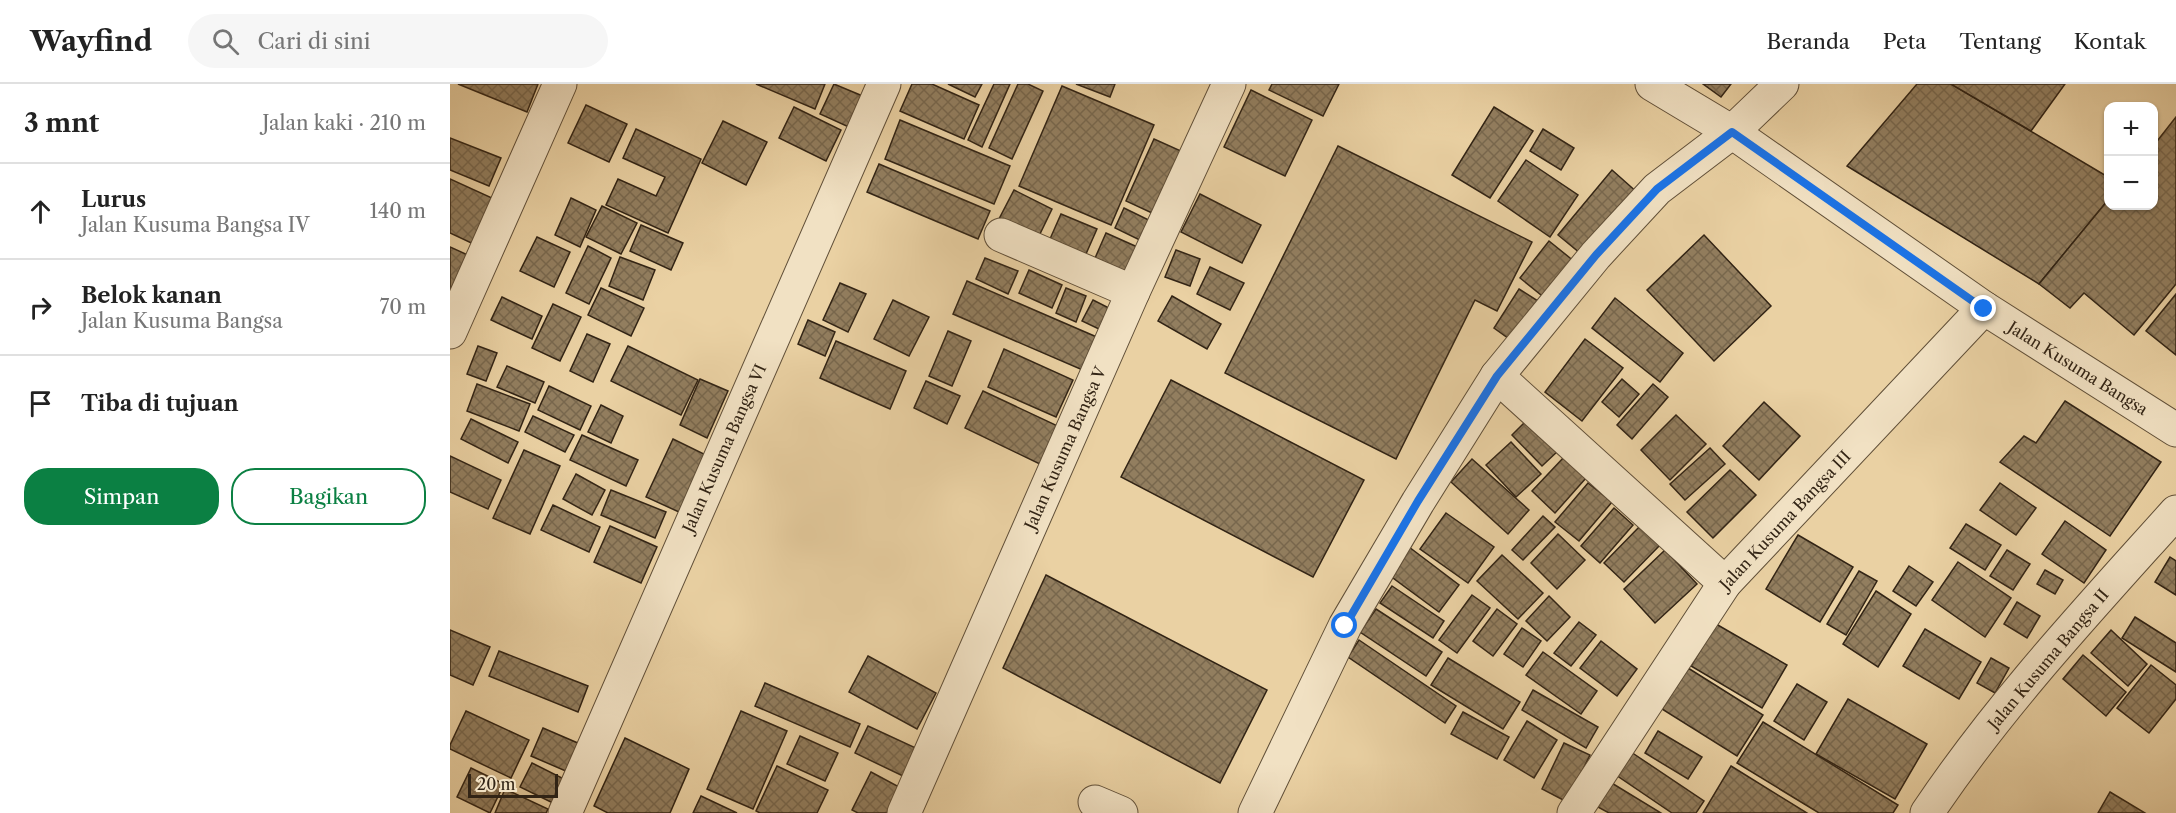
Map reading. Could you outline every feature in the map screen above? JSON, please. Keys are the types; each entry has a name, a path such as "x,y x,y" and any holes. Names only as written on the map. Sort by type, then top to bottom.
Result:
{"street":[{"path":"450,332 560,84"},
{"name":"Jalan Kusuma Bangsa VI","path":"565,813 884,84"},
{"name":"Jalan Kusuma Bangsa V","path":"904,813 1134,292 1229,84"},
{"name":"Jalan Kusuma Bangsa","path":"1652,84 1732,132 1984,309 2176,430"},
{"path":"1255,813 1345,626 1418,501 1497,376 1596,255 1657,189 1732,132 1782,84"},
{"path":"1001,236 1134,292"},
{"name":"Jalan Kusuma Bangsa III","path":"1574,813 1725,583 1984,309"},
{"path":"1497,376 1725,583"},
{"name":"Jalan Kusuma Bangsa II","path":"1927,813 2027,679 2176,512"}],"building":[{"path":"458,84 538,84 527,112"},
{"path":"756,84 825,84 815,109"},
{"path":"834,84 865,97 851,128 820,114"},
{"path":"912,84 932,84 979,105 964,139 900,111"},
{"path":"948,84 982,84 975,97"},
{"path":"994,84 1010,84 982,147 968,140"},
{"path":"1018,84 1028,84 1043,91 1012,159 989,148"},
{"path":"1076,84 1115,84 1110,97"},
{"path":"1272,84 1339,84 1323,116 1269,90"},
{"path":"1703,84 1731,84 1721,97"},
{"path":"1917,84 1951,84 2104,175 2104,205 2039,284 1847,166"},
{"path":"1951,84 2065,84 2031,131"},
{"path":"1062,86 1154,125 1111,225 1019,186"},
{"path":"1251,90 1312,120 1285,176 1224,147"},
{"path":"586,105 627,124 609,162 568,143"},
{"path":"794,107 841,130 826,161 779,138"},
{"path":"1494,107 1533,131 1490,198 1452,175"},
{"path":"2176,117 2176,284 2134,335 2084,293 2070,308 2039,284 2104,205 2104,210 2158,210 2158,140"},
{"path":"900,120 1010,166 994,204 885,159"},
{"path":"723,121 767,142 746,185 702,163"},
{"path":"636,129 701,159 668,233 606,205 618,179 656,196 665,177 623,158"},
{"path":"1543,129 1574,148 1561,170 1530,151"},
{"path":"450,138 501,158 489,186 450,170"},
{"path":"1154,139 1181,151 1152,213 1126,201"},
{"path":"1338,146 1532,242 1497,311 1475,300 1396,459 1225,373"},
{"path":"1526,160 1578,195 1550,237 1498,201"},
{"path":"879,164 990,211 978,239 867,192"},
{"path":"1612,170 1639,194 1586,258 1558,235"},
{"path":"450,179 503,203 482,248 450,233"},
{"path":"1014,190 1052,209 1038,238 999,219"},
{"path":"1200,194 1261,225 1242,263 1181,232"},
{"path":"571,198 596,210 580,247 555,235"},
{"path":"602,206 637,223 621,254 586,237"},
{"path":"1124,208 1159,225 1150,245 1115,228"},
{"path":"1061,214 1097,229 1082,263 1046,248"},
{"path":"641,225 683,243 671,270 630,251"},
{"path":"1106,233 1144,250 1130,282 1092,265"},
{"path":"1704,235 1771,306 1714,361 1647,290"},
{"path":"537,237 570,252 554,287 520,271"},
{"path":"1549,241 1575,262 1546,299 1520,278"},
{"path":"588,246 611,258 589,304 566,293"},
{"path":"450,247 468,255 450,292"},
{"path":"1176,250 1200,259 1190,286 1165,277"},
{"path":"620,257 655,270 643,300 609,286"},
{"path":"985,258 1018,271 1008,294 976,279"},
{"path":"1210,267 1244,283 1230,310 1197,294"},
{"path":"1029,270 1062,285 1052,308 1019,293"},
{"path":"967,281 1099,338 1085,371 953,314"},
{"path":"840,283 866,294 848,332 823,320"},
{"path":"601,288 644,308 631,336 588,315"},
{"path":"1066,288 1086,296 1076,322 1056,313"},
{"path":"1519,289 1538,301 1512,341 1494,328"},
{"path":"2176,294 2176,355 2146,331"},
{"path":"1172,296 1221,324 1207,349 1158,321"},
{"path":"502,297 542,316 532,339 491,320"},
{"path":"1615,298 1683,353 1660,382 1592,328"},
{"path":"893,300 929,317 909,356 874,339"},
{"path":"1093,300 1111,309 1101,330 1082,321"},
{"path":"553,304 581,317 560,361 532,348"},
{"path":"808,320 835,332 825,356 798,344"},
{"path":"948,331 971,341 952,386 929,376"},
{"path":"587,334 610,344 593,382 570,371"},
{"path":"1585,339 1623,368 1582,421 1545,392"},
{"path":"836,341 906,371 890,409 820,378"},
{"path":"478,346 497,353 486,381 467,374"},
{"path":"628,346 698,380 681,415 611,381"},
{"path":"1004,349 1073,380 1056,417 988,387"},
{"path":"507,366 544,382 535,403 497,387"},
{"path":"700,379 728,391 707,438 680,425"},
{"path":"1622,379 1639,394 1619,417 1602,402"},
{"path":"1171,380 1364,480 1313,577 1121,477"},
{"path":"926,381 960,396 947,424 914,408"},
{"path":"477,384 530,404 519,431 467,411"},
{"path":"1653,384 1668,397 1632,439 1617,425"},
{"path":"549,386 591,406 580,430 538,410"},
{"path":"983,391 1062,428 1044,466 965,428"},
{"path":"2065,401 2161,462 2110,536 2000,462 2024,436 2036,443"},
{"path":"1764,402 1800,436 1759,480 1723,446"},
{"path":"601,405 623,416 611,443 588,432"},
{"path":"1676,415 1706,444 1670,480 1641,450"},
{"path":"533,416 574,435 565,452 525,432"},
{"path":"1529,418 1560,449 1542,466 1512,435"},
{"path":"471,419 518,442 508,463 461,439"},
{"path":"582,435 638,460 626,486 570,460"},
{"path":"673,439 706,455 679,512 646,497"},
{"path":"1511,442 1541,474 1516,497 1486,465"},
{"path":"1710,448 1725,464 1685,500 1670,484"},
{"path":"524,450 560,466 530,534 493,518"},
{"path":"450,456 501,480 488,509 450,492"},
{"path":"1564,457 1586,478 1555,513 1532,491"},
{"path":"1472,459 1529,510 1508,534 1451,482"},
{"path":"1730,470 1756,495 1713,538 1687,512"},
{"path":"576,474 605,490 592,515 563,499"},
{"path":"1588,483 1612,502 1579,541 1555,522"},
{"path":"2000,483 2036,508 2016,535 1980,510"},
{"path":"611,490 666,512 655,538 601,515"},
{"path":"553,505 600,527 589,552 541,530"},
{"path":"1614,508 1633,525 1600,563 1581,546"},
{"path":"1446,513 1494,547 1468,583 1420,549"},
{"path":"1543,516 1555,527 1523,560 1512,550"},
{"path":"2065,521 2106,550 2084,583 2042,554"},
{"path":"1966,524 2001,545 1985,570 1950,548"},
{"path":"610,526 657,547 641,583 594,562"},
{"path":"1640,526 1660,545 1624,582 1604,563"},
{"path":"1558,534 1585,560 1557,589 1531,563"},
{"path":"1798,535 1853,567 1820,622 1766,589"},
{"path":"1409,547 1459,585 1439,612 1389,575"},
{"path":"1665,550 1697,584 1655,623 1624,589"},
{"path":"2007,550 2030,564 2013,590 1990,576"},
{"path":"1502,555 1543,593 1518,619 1477,581"},
{"path":"2170,557 2176,561 2176,595 2155,582"},
{"path":"1958,562 2011,598 1985,637 1932,600"},
{"path":"1909,566 1933,582 1916,606 1893,591"},
{"path":"2045,570 2063,580 2055,594 2037,584"},
{"path":"1859,571 1877,581 1846,635 1827,624"},
{"path":"1046,575 1267,690 1220,783 1003,668"},
{"path":"1392,586 1444,621 1433,638 1380,603"},
{"path":"1876,591 1911,614 1878,667 1843,644"},
{"path":"1472,595 1490,608 1457,653 1439,640"},
{"path":"1549,596 1570,617 1547,641 1526,621"},
{"path":"2017,602 2040,616 2027,638 2004,624"},
{"path":"1376,609 1442,652 1426,676 1360,632"},
{"path":"1497,609 1517,624 1493,656 1473,641"},
{"path":"2135,617 2176,643 2176,672 2122,638"},
{"path":"1579,622 1596,635 1571,666 1554,653"},
{"path":"1716,624 1787,665 1762,708 1691,666"},
{"path":"1522,628 1541,641 1523,667 1504,654"},
{"path":"1925,629 1981,662 1959,699 1903,666"},
{"path":"450,630 490,647 473,685 450,675"},
{"path":"2111,630 2147,664 2128,686 2091,653"},
{"path":"1359,640 1456,706 1445,723 1348,657"},
{"path":"1601,641 1637,669 1617,696 1580,668"},
{"path":"499,651 588,686 578,712 489,676"},
{"path":"1543,652 1597,691 1581,714 1526,675"},
{"path":"2083,655 2126,692 2106,716 2063,679"},
{"path":"868,656 936,693 917,729 849,692"},
{"path":"1448,658 1520,702 1503,729 1431,685"},
{"path":"1991,658 2009,668 1995,693 1977,683"},
{"path":"2151,665 2176,685 2176,699 2149,733 2117,708"},
{"path":"1688,668 1763,715 1737,756 1662,709"},
{"path":"765,683 860,724 850,747 755,706"},
{"path":"1797,684 1827,702 1804,740 1774,721"},
{"path":"1533,690 1598,727 1586,748 1522,710"},
{"path":"1848,699 1927,744 1895,799 1816,754"},
{"path":"466,711 529,740 511,778 450,749"},
{"path":"741,711 787,731 753,809 707,789"},
{"path":"1463,712 1509,737 1497,759 1451,734"},
{"path":"1527,721 1557,740 1534,778 1504,760"},
{"path":"1763,722 1898,805 1893,813 1819,813 1737,763"},
{"path":"868,726 918,749 905,777 855,753"},
{"path":"543,728 587,747 575,775 531,756"},
{"path":"1658,731 1702,757 1688,779 1645,753"},
{"path":"800,736 838,753 825,781 787,764"},
{"path":"625,738 689,769 670,813 608,813 594,806"},
{"path":"1564,743 1590,755 1567,802 1542,789"},
{"path":"1631,752 1704,801 1696,813 1672,813 1616,775"},
{"path":"532,763 570,782 559,806 520,787"},
{"path":"777,766 828,790 817,813 760,813 756,811"},
{"path":"1731,766 1807,813 1703,813"},
{"path":"471,768 504,784 490,813 457,797"},
{"path":"871,772 901,788 888,813 858,813 852,810"},
{"path":"1610,782 1661,813 1609,813 1596,806"},
{"path":"505,789 548,809 546,813 495,813"},
{"path":"2110,792 2145,813 2098,813"},
{"path":"701,796 737,813 693,813"}],"route":[{"path":"1345,626 1418,501 1497,376 1596,255 1657,189 1732,132 1984,309"}]}
